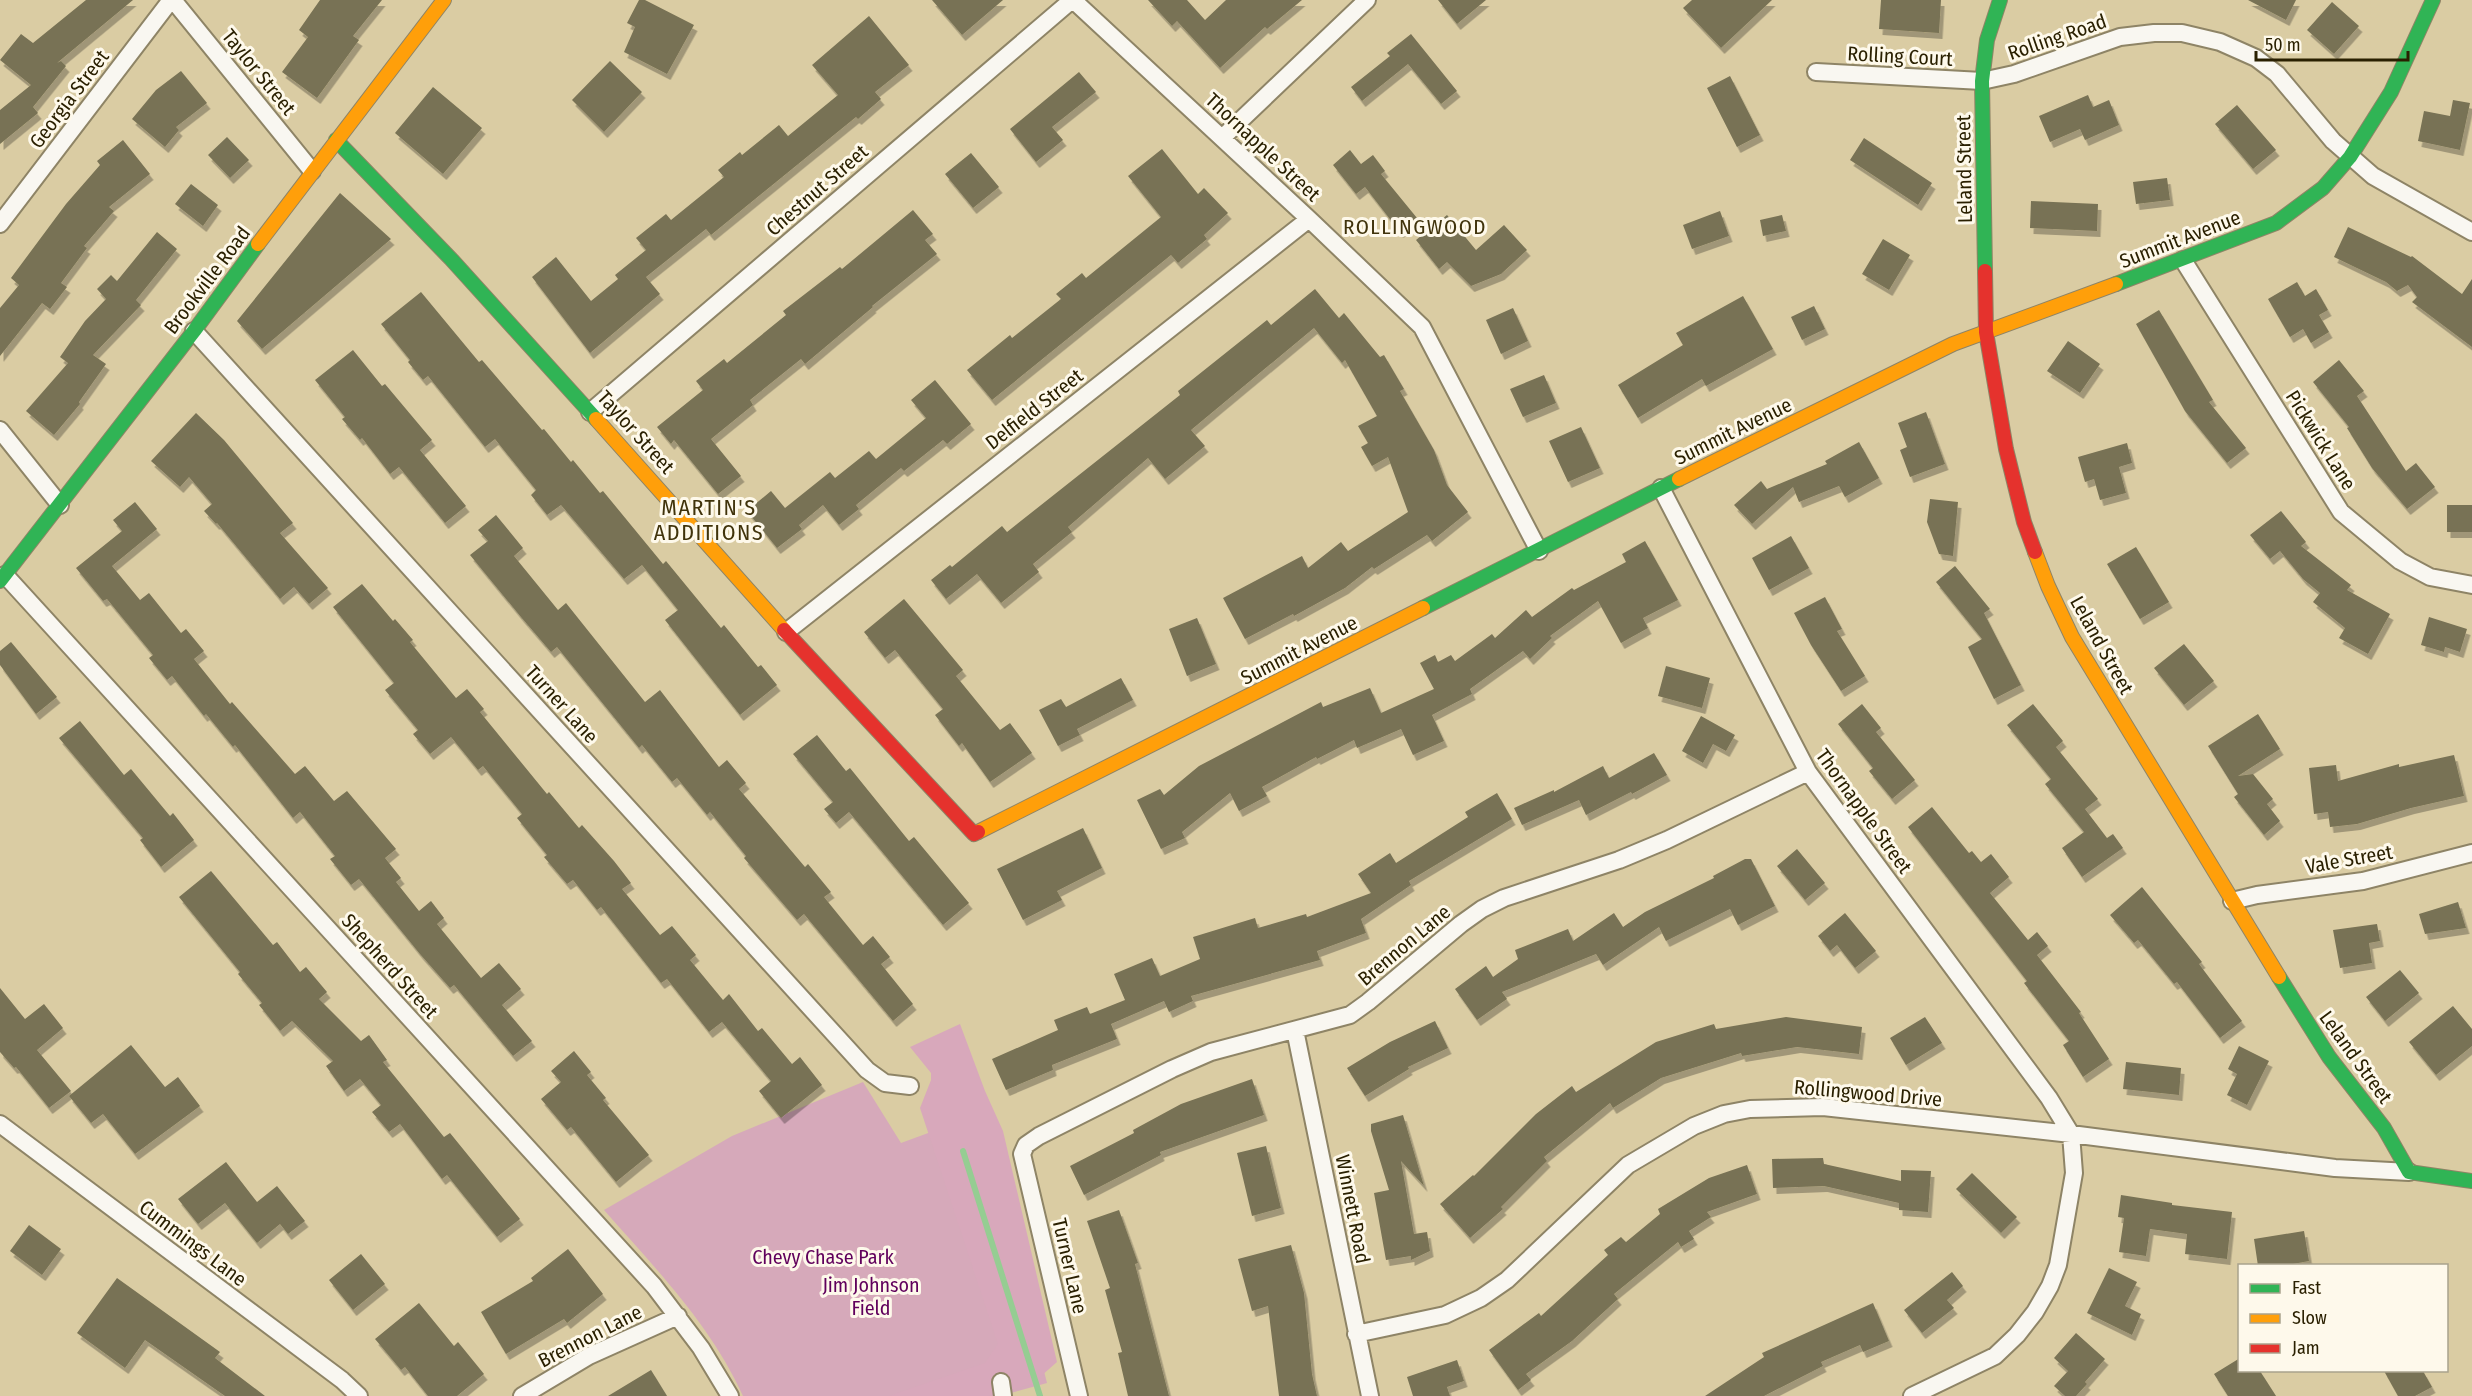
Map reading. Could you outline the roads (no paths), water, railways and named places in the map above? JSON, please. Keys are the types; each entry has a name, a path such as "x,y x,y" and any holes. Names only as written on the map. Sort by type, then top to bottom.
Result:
{"street":[{"name":"Taylor Street","path":"172,0 312,171"},
{"name":"Georgia Street","path":"0,224 172,0"},
{"name":"Brookville Road","path":"3,578 195,330 312,171 444,0"},
{"name":"Thornapple Street","path":"1072,0 1422,327 1539,551"},
{"name":"Chestnut Street","path":"590,412 1072,0"},
{"path":"1222,138 1367,0"},
{"name":"Leland Street","path":"2000,0 1988,40 1982,81 1986,332 2006,449 2024,522 2048,586 2072,637 2329,1057 2384,1128 2409,1173"},
{"name":"Summit Avenue","path":"974,834 1661,488 1953,344 2183,260 2276,223 2324,188 2350,157 2391,92 2433,0"},
{"name":"Rolling Road","path":"1982,81 2014,74 2120,37 2154,33 2182,33 2220,42 2256,58 2277,74 2333,141 2373,176 2472,232"},
{"name":"Rolling Court","path":"1816,72 1982,81"},
{"name":"Taylor Street","path":"336,140 422,228 786,632 974,834"},
{"name":"Delfield Street","path":"786,632 1309,219"},
{"name":"Pickwick Lane","path":"2183,260 2341,512 2400,561 2430,577 2472,585"},
{"name":"Turner Lane","path":"195,330 867,1070 885,1083 910,1086"},
{"path":"0,430 60,505"},
{"name":"Thornapple Street","path":"1661,488 1808,772 2049,1098 2071,1134"},
{"name":"Shepherd Street","path":"3,578 583,1207 678,1316 701,1348 730,1396"},
{"name":"Brennon Lane","path":"1026,1145 1039,1136 1172,1068 1211,1052 1350,1015 1482,909 1504,898 1619,860 1667,840 1808,772"},
{"name":"Vale Street","path":"2232,901 2257,895 2363,881 2472,853"},
{"name":"Winnett Road","path":"1296,1030 1370,1396"},
{"name":"Rollingwood Drive","path":"1356,1334 1445,1315 1481,1298 1507,1280 1628,1165 1694,1126 1724,1114 1750,1109 1823,1107 2071,1134 2335,1168 2409,1173"},
{"name":"Cummings Lane","path":"0,1124 342,1380 359,1396"},
{"path":"1912,1396 1995,1356 2017,1335 2035,1312 2050,1286 2058,1264 2074,1173 2071,1134"},
{"name":"Turner Lane","path":"1026,1145 1022,1154 1079,1396"},
{"path":"2409,1173 2472,1181"},
{"name":"Brennon Lane","path":"522,1396 589,1356 678,1316"}],"waterway":[{"path":"963,1151 1040,1396"}],"district":[{"name":"ROLLINGWOOD","path":"1415,227"},
{"name":"MARTIN'S ADDITIONS","path":"709,520"}],"park label":[{"name":"Chevy Chase Park","path":"823,1257"},
{"name":"Jim Johnson Field","path":"871,1296"}]}
